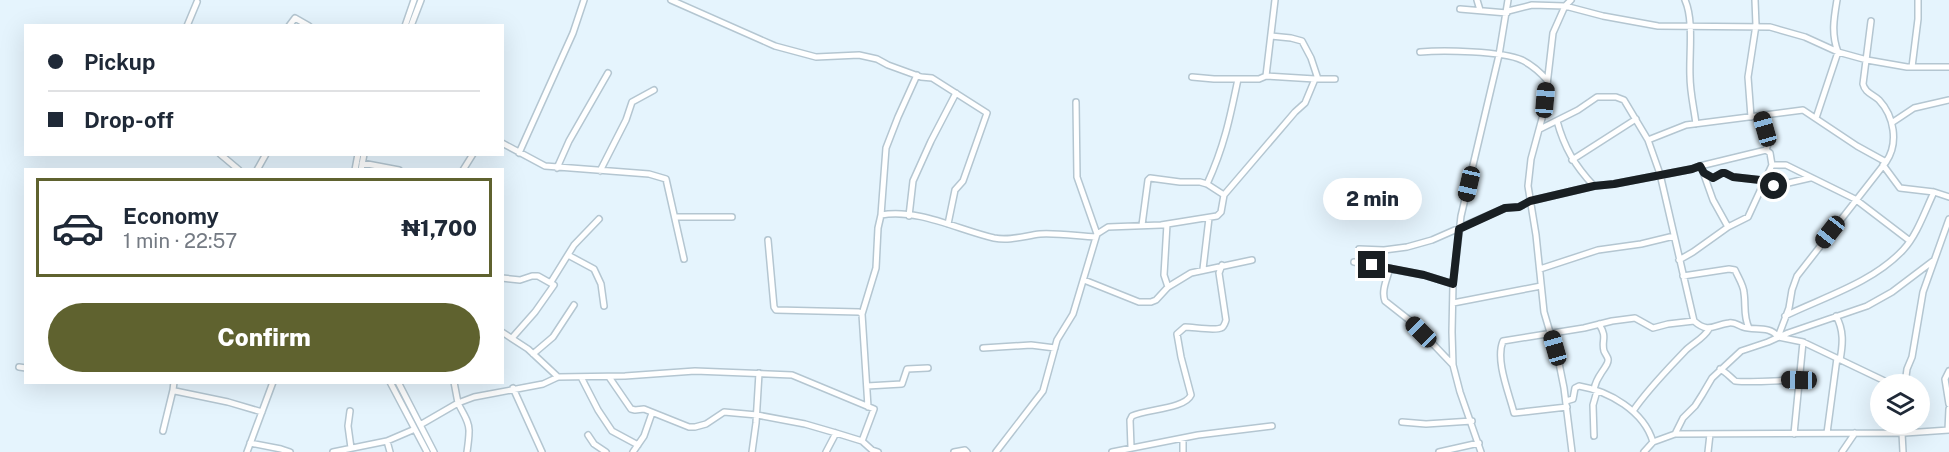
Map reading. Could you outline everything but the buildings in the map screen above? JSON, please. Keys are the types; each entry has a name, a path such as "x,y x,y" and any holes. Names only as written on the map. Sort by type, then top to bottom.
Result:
{"street":[{"path":"406,24 414,0"},
{"path":"412,24 421,0"},
{"path":"519,153 573,33 584,0"},
{"path":"671,0 775,46 816,57 859,55 932,78 987,113 963,182 955,190 948,224"},
{"path":"1266,76 1275,0"},
{"path":"1477,0 1480,10"},
{"path":"1481,452 1460,392 1454,365 1453,284 1459,229 1499,55 1508,12 1508,0"},
{"path":"1571,0 1564,3 1553,33 1540,129 1529,172 1528,186 1544,312 1559,363 1567,404 1572,452"},
{"path":"1685,0 1688,7 1692,53 1690,86 1696,123"},
{"path":"1688,7 1692,0"},
{"path":"1751,117 1748,77 1756,25 1755,0"},
{"path":"1816,118 1838,52 1833,31 1837,0"},
{"path":"1912,68 1918,0"},
{"path":"188,24 197,2"},
{"path":"1460,9 1508,12 1532,5 1564,3 1658,26 1756,25 1784,30 1838,52 1867,60 1912,68 1949,67"},
{"path":"290,24 295,18 306,24"},
{"path":"1778,337 1797,276 1892,151 1893,122 1880,101 1864,88 1871,21"},
{"path":"881,215 891,213 909,216 948,224 994,238 1008,239 1042,234 1096,235 1108,227 1167,224 1217,216 1221,212 1224,195 1305,102 1317,79 1311,58 1302,41 1271,36"},
{"path":"1420,52 1499,55 1520,59 1540,72 1547,80"},
{"path":"557,168 569,141 608,74"},
{"path":"868,407 862,314 876,267 886,148 917,75"},
{"path":"1192,77 1259,79 1266,76 1335,79"},
{"path":"1207,184 1220,157 1226,137 1238,79"},
{"path":"600,171 626,120 632,102 654,90"},
{"path":"909,216 916,173 956,93"},
{"path":"1540,129 1600,97 1621,98 1627,104 1648,140 1660,174 1694,321 1709,329 1732,322 1749,328 1767,330 1778,337 1803,342 1870,374"},
{"path":"1893,122 1914,108 1949,100"},
{"path":"996,452 1043,391 1055,348 1073,314 1096,235 1077,177 1076,102"},
{"path":"1648,140 1675,128 1696,123 1803,110 1885,163 1900,188 1934,192 1949,197"},
{"path":"1762,116 1769,141 1766,150"},
{"path":"1572,160 1636,119"},
{"path":"1557,121 1572,160 1594,186"},
{"path":"504,144 545,166 649,174 666,179 684,259"},
{"path":"1359,249 1384,250 1407,247 1432,240 1505,208 1519,207 1530,201 1594,186 1692,169 1766,150"},
{"path":"1679,260 1748,217 1772,165 1770,153 1766,150"},
{"path":"222,156 237,168"},
{"path":"1772,165 1786,165 1855,199 1910,241"},
{"path":"362,166 380,168"},
{"path":"1700,166 1713,200 1728,228"},
{"path":"1704,173 1713,178 1722,173 1733,177 1765,181 1774,186 1811,178"},
{"path":"1142,225 1150,178 1207,184 1224,195"},
{"path":"1785,316 1885,266 1910,241 1934,192"},
{"path":"675,217 732,217"},
{"path":"1203,269 1209,218"},
{"path":"551,282 574,245 599,219"},
{"path":"1906,374 1912,357 1923,291 1949,219"},
{"path":"1167,224 1164,275 1168,287"},
{"path":"1540,269 1598,250 1641,244 1674,236"},
{"path":"768,240 776,310 862,314"},
{"path":"568,255 594,269 601,284 604,306"},
{"path":"1084,280 1139,302 1156,300 1168,287 1191,273 1252,260"},
{"path":"1675,434 1683,418 1695,406 1712,378 1741,351 1880,300 1934,261"},
{"path":"1354,262 1424,275 1453,284"},
{"path":"1127,449 1131,416 1182,404 1189,400 1191,395 1177,334 1185,327 1220,329 1224,326 1226,320 1219,273 1222,265"},
{"path":"1390,268 1383,296 1385,301 1413,323 1454,365"},
{"path":"1683,276 1735,270 1744,291 1745,320 1749,328"},
{"path":"504,278 520,280 532,276 554,285 535,312 512,338"},
{"path":"1453,303 1541,286"},
{"path":"533,354 553,337 574,305"},
{"path":"1827,434 1843,340 1840,323 1836,316"},
{"path":"1653,442 1646,424 1633,411 1596,390 1579,386 1575,388 1573,399 1567,404 1514,413 1500,357 1503,340 1635,318 1655,328 1694,321"},
{"path":"1594,436 1593,405 1597,379 1608,363 1604,349 1604,331 1599,324"},
{"path":"1633,411 1654,383 1709,329"},
{"path":"504,333 533,354 558,378"},
{"path":"1794,434 1803,342"},
{"path":"983,348 1031,345 1055,348"},
{"path":"867,386 902,384 907,369 928,368"},
{"path":"1720,369 1740,382 1799,380"},
{"path":"1930,431 1948,430 1949,406 1945,379 1949,371"},
{"path":"333,452 387,441 474,397 543,384 558,378 672,372 759,373 798,377 874,409 862,441"},
{"path":"752,452 759,373"},
{"path":"581,377 612,431 638,445"},
{"path":"609,377 631,409 644,409 689,427 706,424 724,412 757,415 805,424 836,433 862,441 874,451"},
{"path":"163,431 174,384"},
{"path":"247,452 272,384"},
{"path":"391,384 434,452"},
{"path":"399,384 427,452"},
{"path":"454,384 458,404 470,432 467,452"},
{"path":"513,388 542,452"},
{"path":"173,390 262,412"},
{"path":"350,411 348,426 351,448"},
{"path":"633,452 644,436 652,413"},
{"path":"1402,423 1472,421"},
{"path":"1112,452 1183,438 1272,426"},
{"path":"826,452 836,433"},
{"path":"1842,452 1855,433"},
{"path":"1644,452 1653,442 1675,434 1870,433"},
{"path":"1708,452 1710,434"},
{"path":"1903,452 1904,434"},
{"path":"588,435 594,444 606,452"},
{"path":"1183,438 1183,452"},
{"path":"387,441 390,452"},
{"path":"250,443 290,452"},
{"path":"1439,452 1479,443"},
{"path":"954,452 964,450 967,452"}],"route":[{"path":"1372,265 1424,275 1453,284 1459,229 1505,208 1519,207 1530,201 1575,189 1614,184 1700,166 1704,173 1713,178 1725,173 1733,177 1760,180 1774,186"}]}
